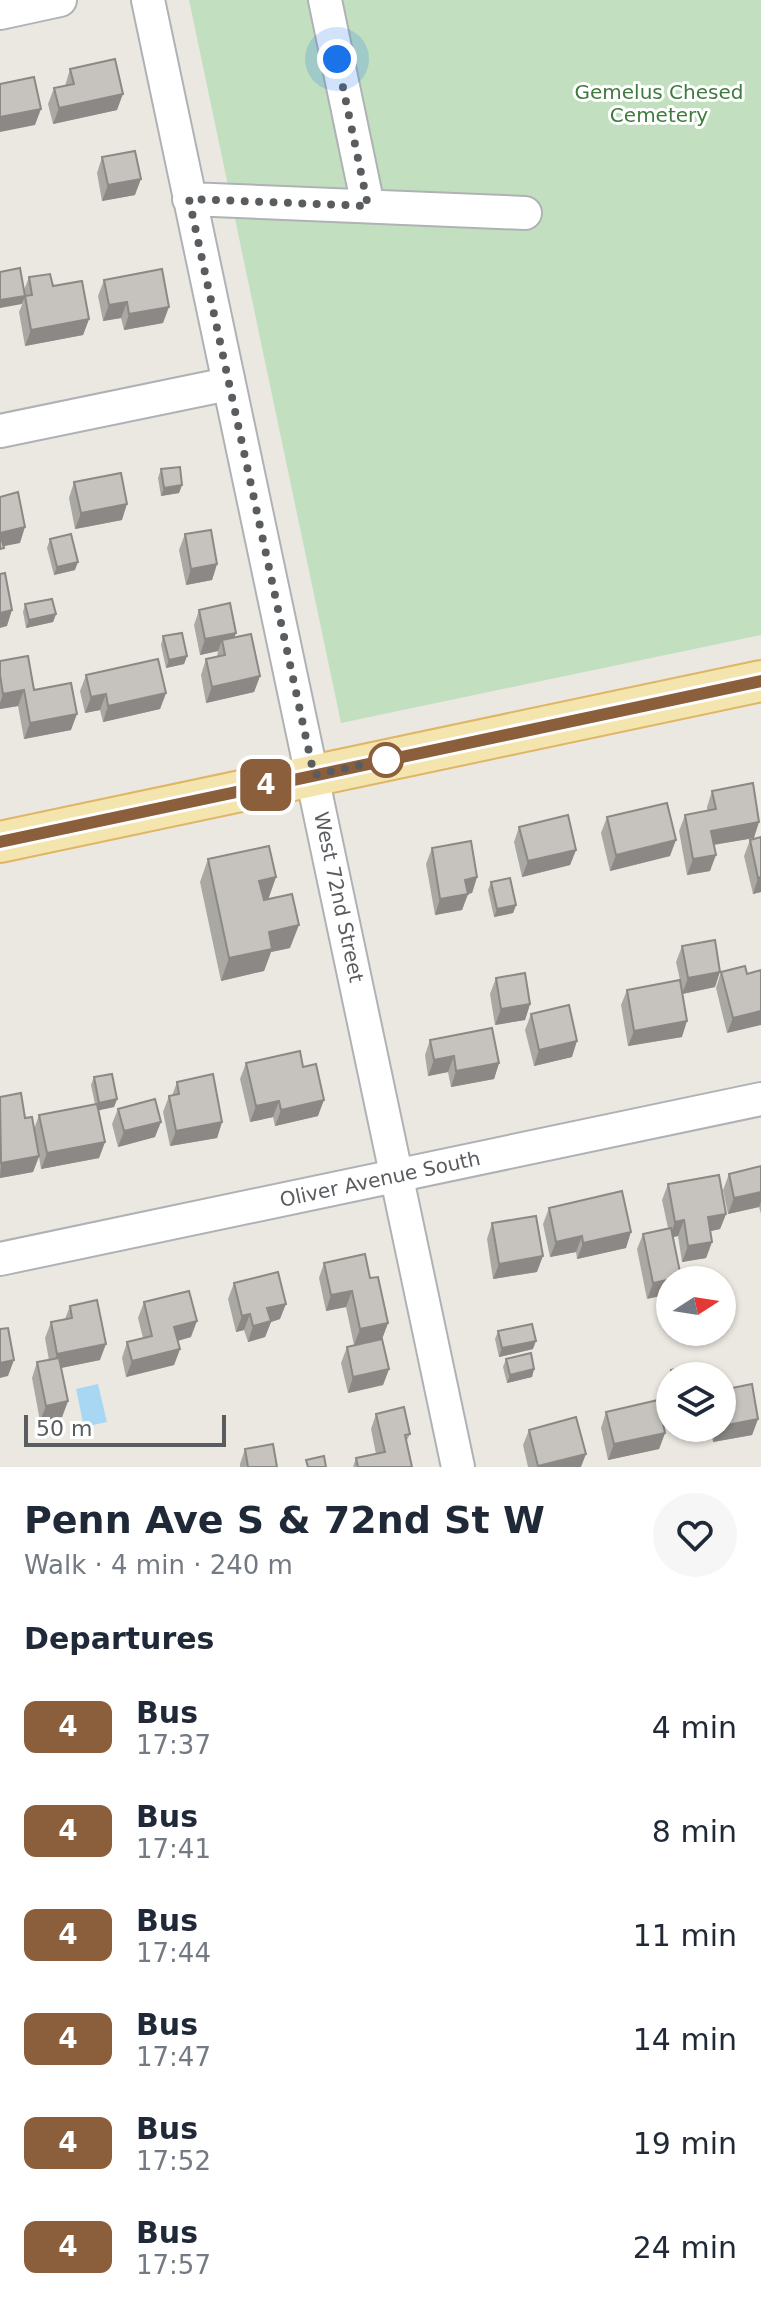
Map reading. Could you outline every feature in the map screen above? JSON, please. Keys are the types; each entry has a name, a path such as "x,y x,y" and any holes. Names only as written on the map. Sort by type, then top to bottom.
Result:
{"main road":[{"path":"0,842 761,681"}],"street":[{"path":"0,13 60,0"},
{"name":"West 72nd Street","path":"148,0 458,1467"},
{"path":"325,0 368,206"},
{"path":"189,199 525,213"},
{"path":"0,431 228,384"},
{"name":"Oliver Avenue South","path":"0,1259 761,1099"}],"green space":[{"name":"Gemelus Chesed Cemetery","path":"189,0 761,0 761,635 341,723"}],"water":[{"path":"98,1384 107,1422 84,1427 76,1389"}],"building":[{"path":"115,59 123,94 59,108 54,88 74,84 70,69"},
{"path":"34,77 41,109 0,117 0,84"},
{"path":"135,151 141,179 108,185 102,157"},
{"path":"20,268 25,296 0,300 0,272"},
{"path":"162,269 169,307 129,314 127,302 109,305 104,280"},
{"path":"50,274 53,286 82,281 89,319 31,330 25,296 32,295 29,277"},
{"path":"180,467 182,485 164,488 161,469"},
{"path":"121,473 127,504 81,513 74,482"},
{"path":"18,492 25,527 0,533 0,497"},
{"path":"211,530 217,564 191,569 185,534"},
{"path":"71,534 78,562 57,567 50,539"},
{"path":"5,573 12,610 0,613 0,574"},
{"path":"52,599 56,614 29,620 25,604"},
{"path":"230,603 236,633 205,639 199,610"},
{"path":"182,633 187,656 169,660 163,636"},
{"path":"251,634 260,676 212,687 206,659 225,655 222,640"},
{"path":"28,656 34,690 71,683 77,714 30,723 24,690 3,694 0,661"},
{"path":"158,659 166,693 108,706 106,694 91,697 86,675"},
{"path":"753,783 759,822 711,831 716,855 693,859 685,815 716,809 712,791"},
{"path":"667,803 676,840 616,855 607,817"},
{"path":"568,815 576,850 528,861 519,827"},
{"path":"761,837 761,877 758,878 750,840"},
{"path":"471,841 477,877 465,880 468,894 440,899 432,848"},
{"path":"269,846 276,877 259,881 264,900 292,894 299,925 269,932 272,949 229,958 208,859"},
{"path":"510,878 516,905 497,909 491,882"},
{"path":"715,940 720,972 688,978 682,946"},
{"path":"745,966 747,974 761,970 761,1011 733,1018 721,972"},
{"path":"525,973 530,1004 501,1009 496,978"},
{"path":"680,980 687,1021 634,1031 627,990"},
{"path":"569,1005 577,1041 539,1050 531,1014"},
{"path":"492,1028 499,1063 456,1071 454,1056 434,1060 430,1040"},
{"path":"300,1051 303,1067 316,1064 324,1100 281,1110 279,1101 256,1106 246,1063"},
{"path":"112,1074 117,1099 99,1103 94,1077"},
{"path":"213,1074 222,1122 176,1131 169,1096 179,1094 177,1082"},
{"path":"21,1093 25,1118 32,1117 39,1156 1,1163 0,1097"},
{"path":"155,1099 161,1122 124,1131 118,1109"},
{"path":"97,1104 105,1142 47,1153 39,1115"},
{"path":"761,1166 761,1192 734,1198 729,1174"},
{"path":"719,1175 726,1214 708,1217 712,1242 688,1246 684,1220 675,1222 668,1184"},
{"path":"622,1191 631,1232 583,1243 582,1236 556,1242 549,1208"},
{"path":"536,1216 543,1256 499,1264 492,1223"},
{"path":"671,1228 679,1266 656,1266 656,1282 653,1283 643,1234"},
{"path":"365,1254 370,1278 378,1277 388,1323 360,1329 352,1291 331,1295 324,1263"},
{"path":"278,1272 286,1304 267,1308 271,1321 253,1326 250,1314 242,1316 234,1283"},
{"path":"189,1291 197,1321 174,1327 180,1349 132,1361 127,1342 152,1336 144,1302"},
{"path":"97,1300 106,1344 57,1354 51,1322 72,1318 70,1306"},
{"path":"532,1324 536,1341 502,1348 498,1331"},
{"path":"8,1328 14,1360 0,1363 0,1329"},
{"path":"382,1339 389,1369 353,1377 347,1347"},
{"path":"531,1353 534,1369 510,1375 506,1359"},
{"path":"59,1358 68,1401 46,1406 37,1362"},
{"path":"752,1384 758,1419 736,1423 736,1387"},
{"path":"656,1400 656,1435 614,1444 606,1412"},
{"path":"404,1407 410,1434 405,1435 412,1467 358,1467 356,1458 385,1452 376,1414"},
{"path":"576,1417 586,1454 538,1466 529,1430"},
{"path":"273,1444 277,1467 248,1467 245,1449"},
{"path":"324,1456 326,1467 308,1467 306,1460"}],"bus line":[{"name":"4","path":"0,842 761,681"}],"route":[{"path":"337,59 368,206 189,199 314,775 386,760"}]}
